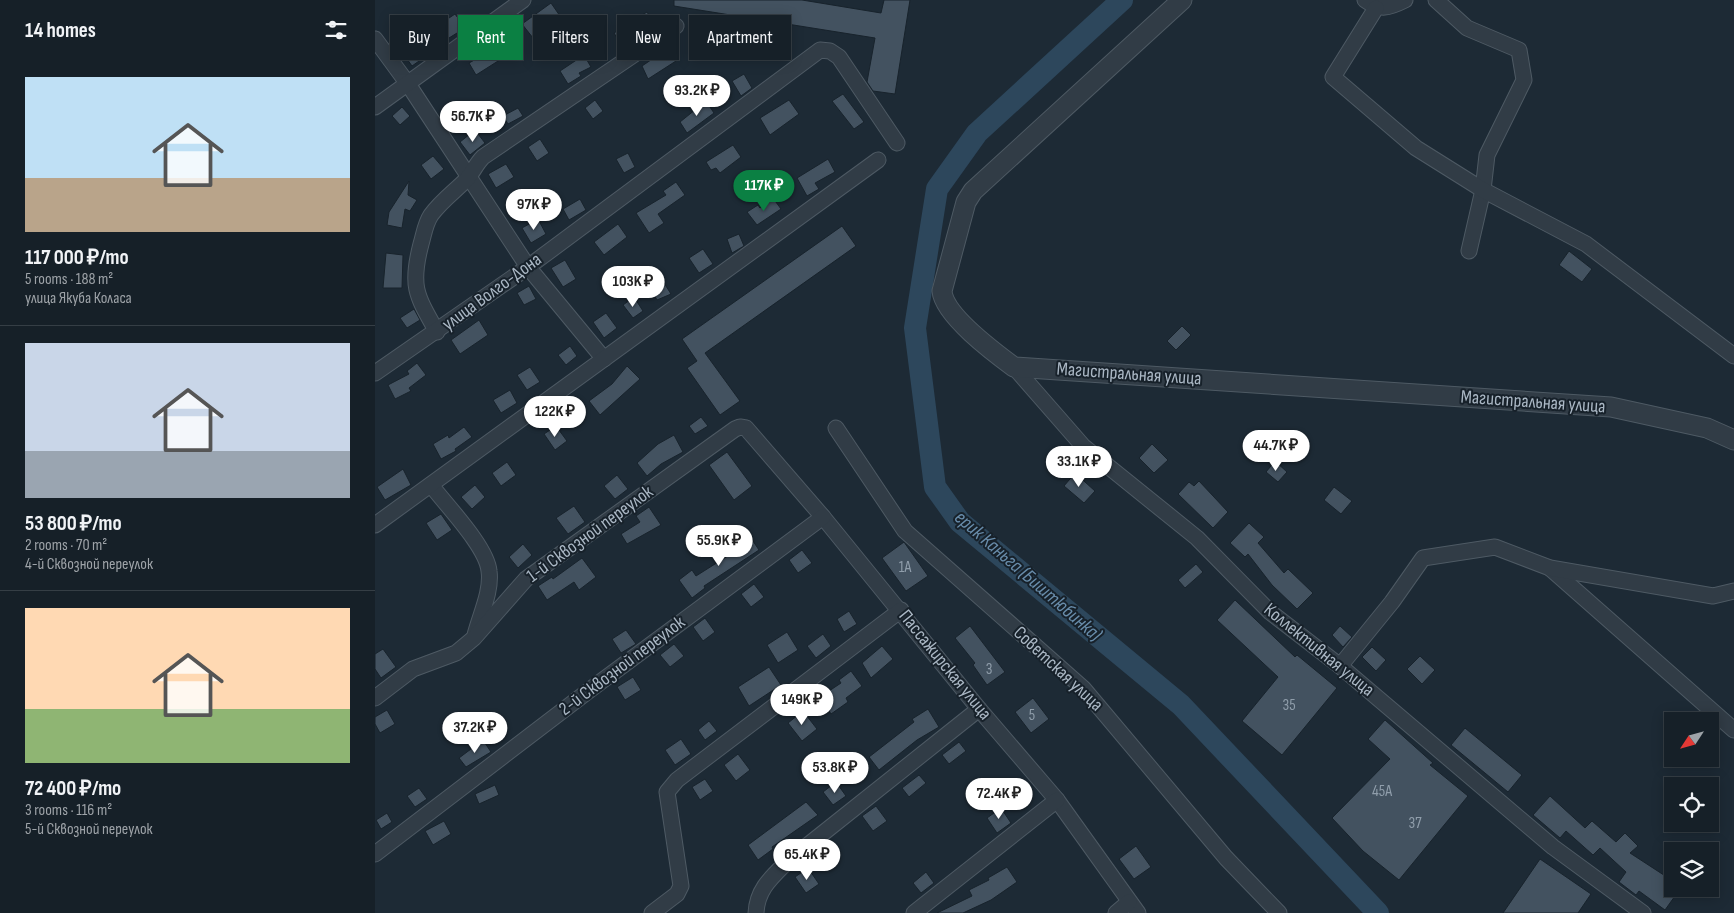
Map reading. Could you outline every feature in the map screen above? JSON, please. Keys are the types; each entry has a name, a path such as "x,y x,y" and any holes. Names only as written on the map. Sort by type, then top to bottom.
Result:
{"street":[{"path":"375,107 523,0"},
{"path":"1014,367 982,344 946,305 942,297 942,287 966,202 973,191 1182,0"},
{"path":"1405,0 1393,7 1371,4 1333,77 1416,148 1483,190 1586,244 1734,356"},
{"path":"1436,0 1467,28 1519,50 1524,80 1487,155 1483,190 1469,250"},
{"path":"375,39 408,84 528,267 604,360"},
{"name":"улица Волго-Дона","path":"375,373 437,332 528,267 820,50 830,51 839,57 897,144"},
{"path":"437,332 418,300 415,284 415,266 426,224 431,216 469,177 475,165 483,158 626,60"},
{"path":"375,526 878,160"},
{"name":"Магистральная улица","path":"1014,367 1611,407 1707,428 1734,440"},
{"name":"Коллективная улица","path":"1014,367 1083,446 1197,538 1270,612 1340,666 1553,847 1643,913"},
{"name":"Пассажирская улица","path":"740,427 751,433 823,517 901,610 979,709 1057,800 1133,908"},
{"name":"1-й Сквозной переулок","path":"375,698 413,670 456,653 474,638 526,579 740,427"},
{"name":"Советская улица","path":"836,428 905,531 1083,688 1226,858 1279,913"},
{"path":"431,485 485,554 489,570 489,585 474,638"},
{"name":"2-й Сквозной переулок","path":"375,854 591,689 823,517"},
{"path":"1340,666 1392,602 1423,558 1495,547 1550,568 1713,596 1734,591"},
{"path":"1550,568 1734,730"},
{"path":"652,913 677,894 681,886 667,792 685,774 901,610"},
{"path":"756,913 757,899 763,886 788,861 979,709"},
{"path":"914,913 1057,800"},
{"path":"1115,913 1133,908"}],"building":[{"path":"674,0 802,0 881,13 884,0 910,0 895,94 873,91 867,82 875,38 791,25 791,15 731,15 674,6"},
{"path":"551,3 559,15 534,15"},
{"path":"455,14 458,18 458,32 449,38 448,36 448,19"},
{"path":"533,16 533,38 523,25"},
{"path":"408,60 420,60 412,66"},
{"path":"474,60 500,60 476,75 469,63"},
{"path":"576,60 587,60 591,67 579,73 581,76 568,84 560,71"},
{"path":"651,60 676,61 648,79 642,66"},
{"path":"744,74 752,88 741,96 732,81"},
{"path":"843,94 864,122 854,129 832,101"},
{"path":"595,100 603,111 593,119 585,108"},
{"path":"789,100 799,114 770,135 760,118"},
{"path":"706,101 714,113 687,133 680,122"},
{"path":"402,107 410,116 400,125 392,116"},
{"path":"518,108 523,116 508,124 503,116"},
{"path":"475,130 485,143 470,155 460,142"},
{"path":"540,139 549,153 537,161 528,147"},
{"path":"733,145 741,157 720,173 716,168 711,170 706,162"},
{"path":"628,153 635,167 624,173 616,159"},
{"path":"433,156 444,169 431,179 421,165"},
{"path":"828,159 835,172 815,183 819,189 807,196 797,178"},
{"path":"506,164 514,177 496,188 488,174"},
{"path":"409,181 408,195 417,200 410,211 405,209 402,228 387,225 389,212"},
{"path":"676,182 685,195 658,214 664,223 649,233 636,213 666,195 663,191"},
{"path":"773,198 781,209 757,225 747,212 758,205 760,208"},
{"path":"580,199 586,210 569,220 563,209"},
{"path":"538,219 546,234 531,243 522,228"},
{"path":"618,224 627,237 604,255 594,242"},
{"path":"842,226 856,246 705,353 740,401 720,415 687,368 697,361 682,339"},
{"path":"739,234 744,246 732,253 727,239"},
{"path":"703,249 713,264 699,273 689,258"},
{"path":"1569,251 1592,269 1582,282 1559,265"},
{"path":"386,253 403,255 402,288 383,288"},
{"path":"565,260 576,279 563,287 551,268"},
{"path":"661,278 671,294 657,300 649,286"},
{"path":"529,286 536,299 524,305 517,293"},
{"path":"634,297 643,311 633,318 623,305"},
{"path":"414,309 420,320 407,328 400,318"},
{"path":"606,313 617,328 604,338 593,322"},
{"path":"479,320 488,335 460,354 451,340"},
{"path":"1182,326 1191,335 1176,350 1167,341"},
{"path":"570,346 577,356 566,365 558,355"},
{"path":"417,363 426,375 409,388 411,391 395,399 388,385 409,374 407,371"},
{"path":"627,366 640,379 600,415 589,401 612,384"},
{"path":"530,367 540,382 527,390 517,375"},
{"path":"510,390 517,403 501,413 493,400"},
{"path":"701,417 708,426 695,434 689,426"},
{"path":"556,426 567,441 555,450 544,434"},
{"path":"464,427 472,437 455,449 456,451 441,459 433,444 448,435 449,438"},
{"path":"674,435 683,452 661,464 647,476 637,463 658,444"},
{"path":"1152,444 1168,460 1154,473 1139,458"},
{"path":"727,452 752,486 734,500 709,465"},
{"path":"1275,461 1287,472 1278,482 1266,472"},
{"path":"507,462 516,475 501,486 492,473"},
{"path":"403,469 411,485 385,500 377,487"},
{"path":"1075,473 1095,491 1084,503 1064,486"},
{"path":"617,475 628,489 615,499 604,486"},
{"path":"1199,481 1228,512 1213,528 1178,494 1189,482 1194,486"},
{"path":"475,485 485,497 472,509 461,497"},
{"path":"1334,487 1352,501 1341,514 1324,500"},
{"path":"574,506 585,522 568,534 556,518"},
{"path":"649,507 661,525 627,544 621,534 640,522 636,516"},
{"path":"441,514 452,530 437,540 426,523"},
{"path":"1249,523 1264,537 1258,543 1284,573 1288,569 1313,593 1297,609 1272,585 1248,554 1245,557 1230,543"},
{"path":"749,535 759,550 704,586 705,588 692,598 679,580 692,570 696,576 734,552 731,548"},
{"path":"904,542 928,576 906,591 882,558"},
{"path":"523,544 532,555 518,568 509,557"},
{"path":"802,550 812,563 798,573 789,560"},
{"path":"582,558 596,577 579,590 574,582 547,600 538,586 552,577 553,579"},
{"path":"1196,564 1203,572 1185,588 1178,580"},
{"path":"754,584 764,597 751,607 741,594"},
{"path":"1235,600 1295,657 1297,655 1337,688 1282,755 1242,721 1278,677 1217,620"},
{"path":"849,611 857,624 844,632 837,619"},
{"path":"705,618 715,632 703,641 693,627"},
{"path":"970,626 1005,672 987,685 973,665 975,663 955,638"},
{"path":"1340,626 1352,637 1343,647 1332,635"},
{"path":"626,630 636,644 621,653 612,639"},
{"path":"787,632 798,650 778,663 767,645"},
{"path":"823,634 831,646 816,658 807,646"},
{"path":"674,644 684,656 670,667 660,655"},
{"path":"882,646 893,659 871,678 862,663"},
{"path":"1372,647 1386,660 1376,671 1362,657"},
{"path":"383,649 396,667 381,678 375,669 375,654"},
{"path":"1420,656 1435,670 1422,684 1407,669"},
{"path":"769,667 781,685 749,706 738,687"},
{"path":"851,671 862,686 846,698 848,702 831,714 820,697 841,683 839,680"},
{"path":"633,677 641,690 625,700 617,687"},
{"path":"1033,698 1049,719 1031,733 1015,712"},
{"path":"928,709 939,727 917,740 879,770 869,757 914,722 912,719"},
{"path":"387,710 395,724 380,733 375,724 375,717"},
{"path":"803,711 817,729 802,741 788,723"},
{"path":"1385,720 1433,763 1430,765 1468,796 1399,880 1363,851 1332,818 1390,759 1368,739"},
{"path":"709,721 717,731 705,740 698,730"},
{"path":"1465,728 1522,775 1508,792 1451,745"},
{"path":"681,739 691,754 675,765 665,750"},
{"path":"483,740 491,752 466,767 459,758"},
{"path":"959,742 966,751 949,764 942,755"},
{"path":"738,754 750,770 736,781 724,765"},
{"path":"919,775 926,783 909,797 902,788"},
{"path":"705,779 713,791 700,800 692,787"},
{"path":"836,782 846,796 833,805 823,792"},
{"path":"495,785 499,795 479,804 475,794"},
{"path":"419,788 427,799 415,807 407,796"},
{"path":"1550,796 1585,828 1592,821 1616,842 1625,833 1638,846 1630,853 1664,875 1664,897 1674,897 1665,910 1639,891 1636,895 1619,882 1626,872 1600,848 1593,855 1566,831 1560,838 1533,815"},
{"path":"806,802 818,815 772,847 773,849 758,860 748,845"},
{"path":"876,806 887,821 873,831 862,816"},
{"path":"1001,808 1011,823 997,833 987,818"},
{"path":"387,813 392,822 381,829 376,820"},
{"path":"444,821 451,834 433,845 425,831"},
{"path":"1136,846 1151,867 1134,879 1119,859"},
{"path":"1540,859 1591,894 1578,913 1503,913"},
{"path":"1007,867 1017,882 991,900 963,913 937,913 972,896 969,890 989,880 988,878"},
{"path":"808,868 819,884 806,893 795,877"},
{"path":"926,872 934,883 921,893 913,883"}],"waterway":[{"name":"ерик Каньга (Биштюбинка)","path":"1122,0 977,133 937,189 915,328 935,487 960,522 1181,705 1378,913"}]}
